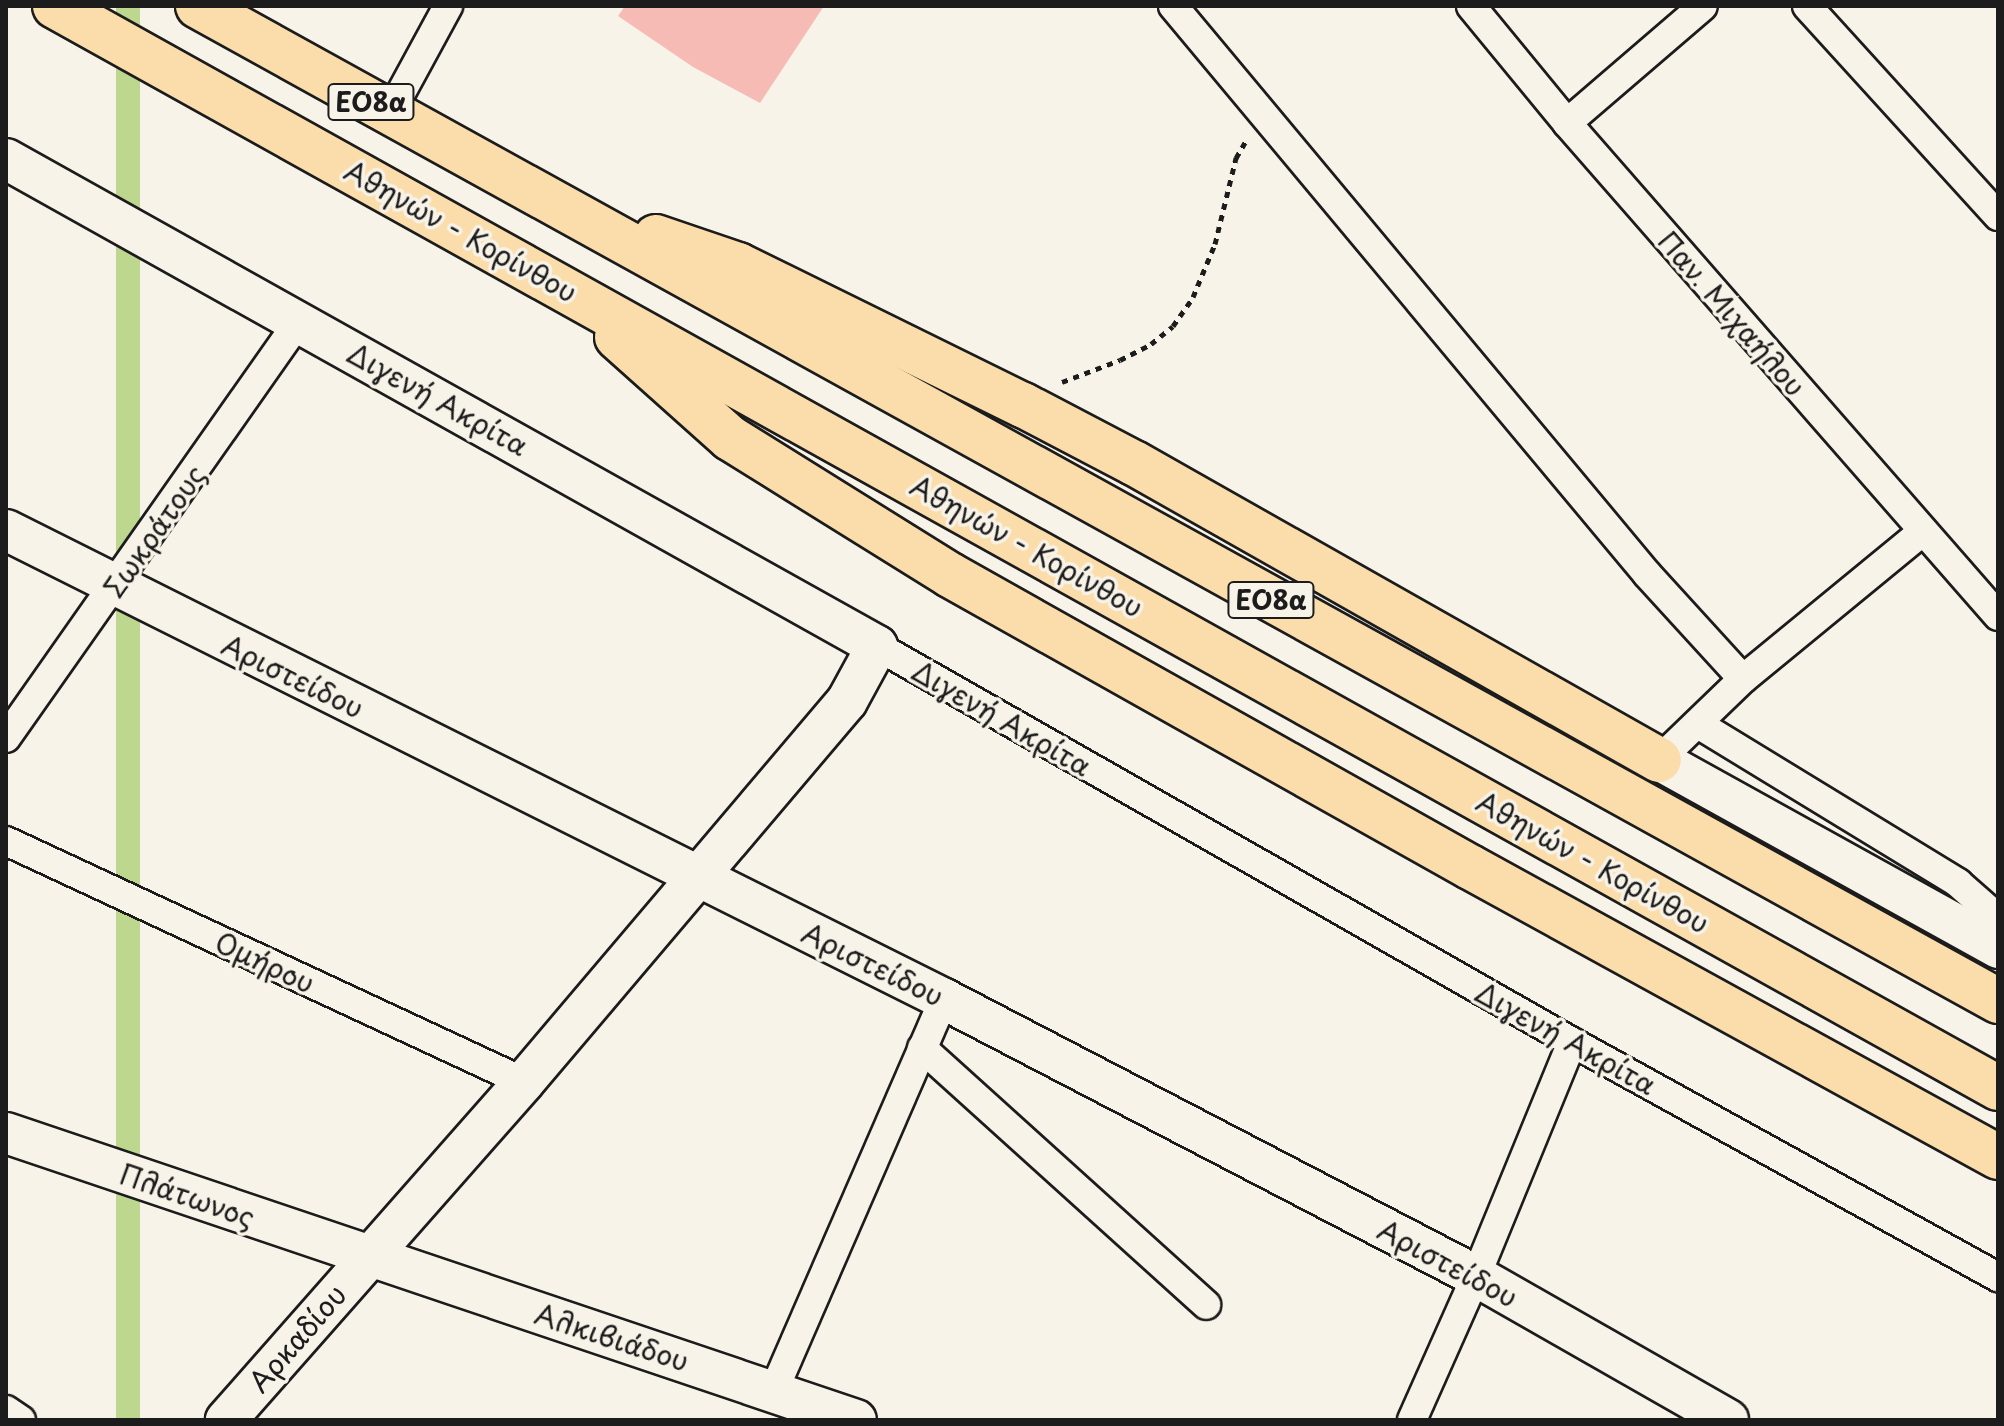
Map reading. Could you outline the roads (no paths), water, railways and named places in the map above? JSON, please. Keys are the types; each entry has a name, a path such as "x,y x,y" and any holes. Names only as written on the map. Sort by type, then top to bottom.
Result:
{"highway":[{"name":"Αθηνών - Κορίνθου","path":"55,6 1998,1088"},
{"name":"ΕΟ8α","path":"198,6 1998,1001"},
{"path":"544,198 738,265 1023,405 1134,463 1659,760"},
{"path":"557,283 730,438 950,575 1470,867 1998,1157"}],"street":[{"path":"390,113 448,6"},
{"path":"1173,6 1638,563 1743,679"},
{"name":"Παν. Μιχαήλου","path":"1471,6 1567,123 1998,616"},
{"path":"1567,123 1703,6"},
{"path":"1807,6 1998,216"},
{"name":"Διγενή Ακρίτα","path":"6,159 877,646 1572,1042 1998,1277"},
{"name":"Σωκράτους","path":"6,738 115,588 299,321"},
{"name":"Αριστείδου","path":"6,530 115,588 944,999 1476,1276 1728,1420"},
{"path":"1922,532 1743,679 1659,760 1998,948"},
{"name":"Αρκαδίου","path":"226,1420 524,1082 847,701 877,646"},
{"path":"1698,724 1958,883 1998,918"},
{"name":"Ομήρου","path":"6,841 524,1082"},
{"path":"774,1390 944,999"},
{"path":"1412,1420 1476,1276 1572,1042"},
{"path":"922,1048 1206,1305"},
{"name":"Πλάτωνος","path":"6,1133 368,1256"},
{"name":"Αλκιβιάδου","path":"368,1256 856,1420"},
{"path":"6,1410 21,1420"}]}
